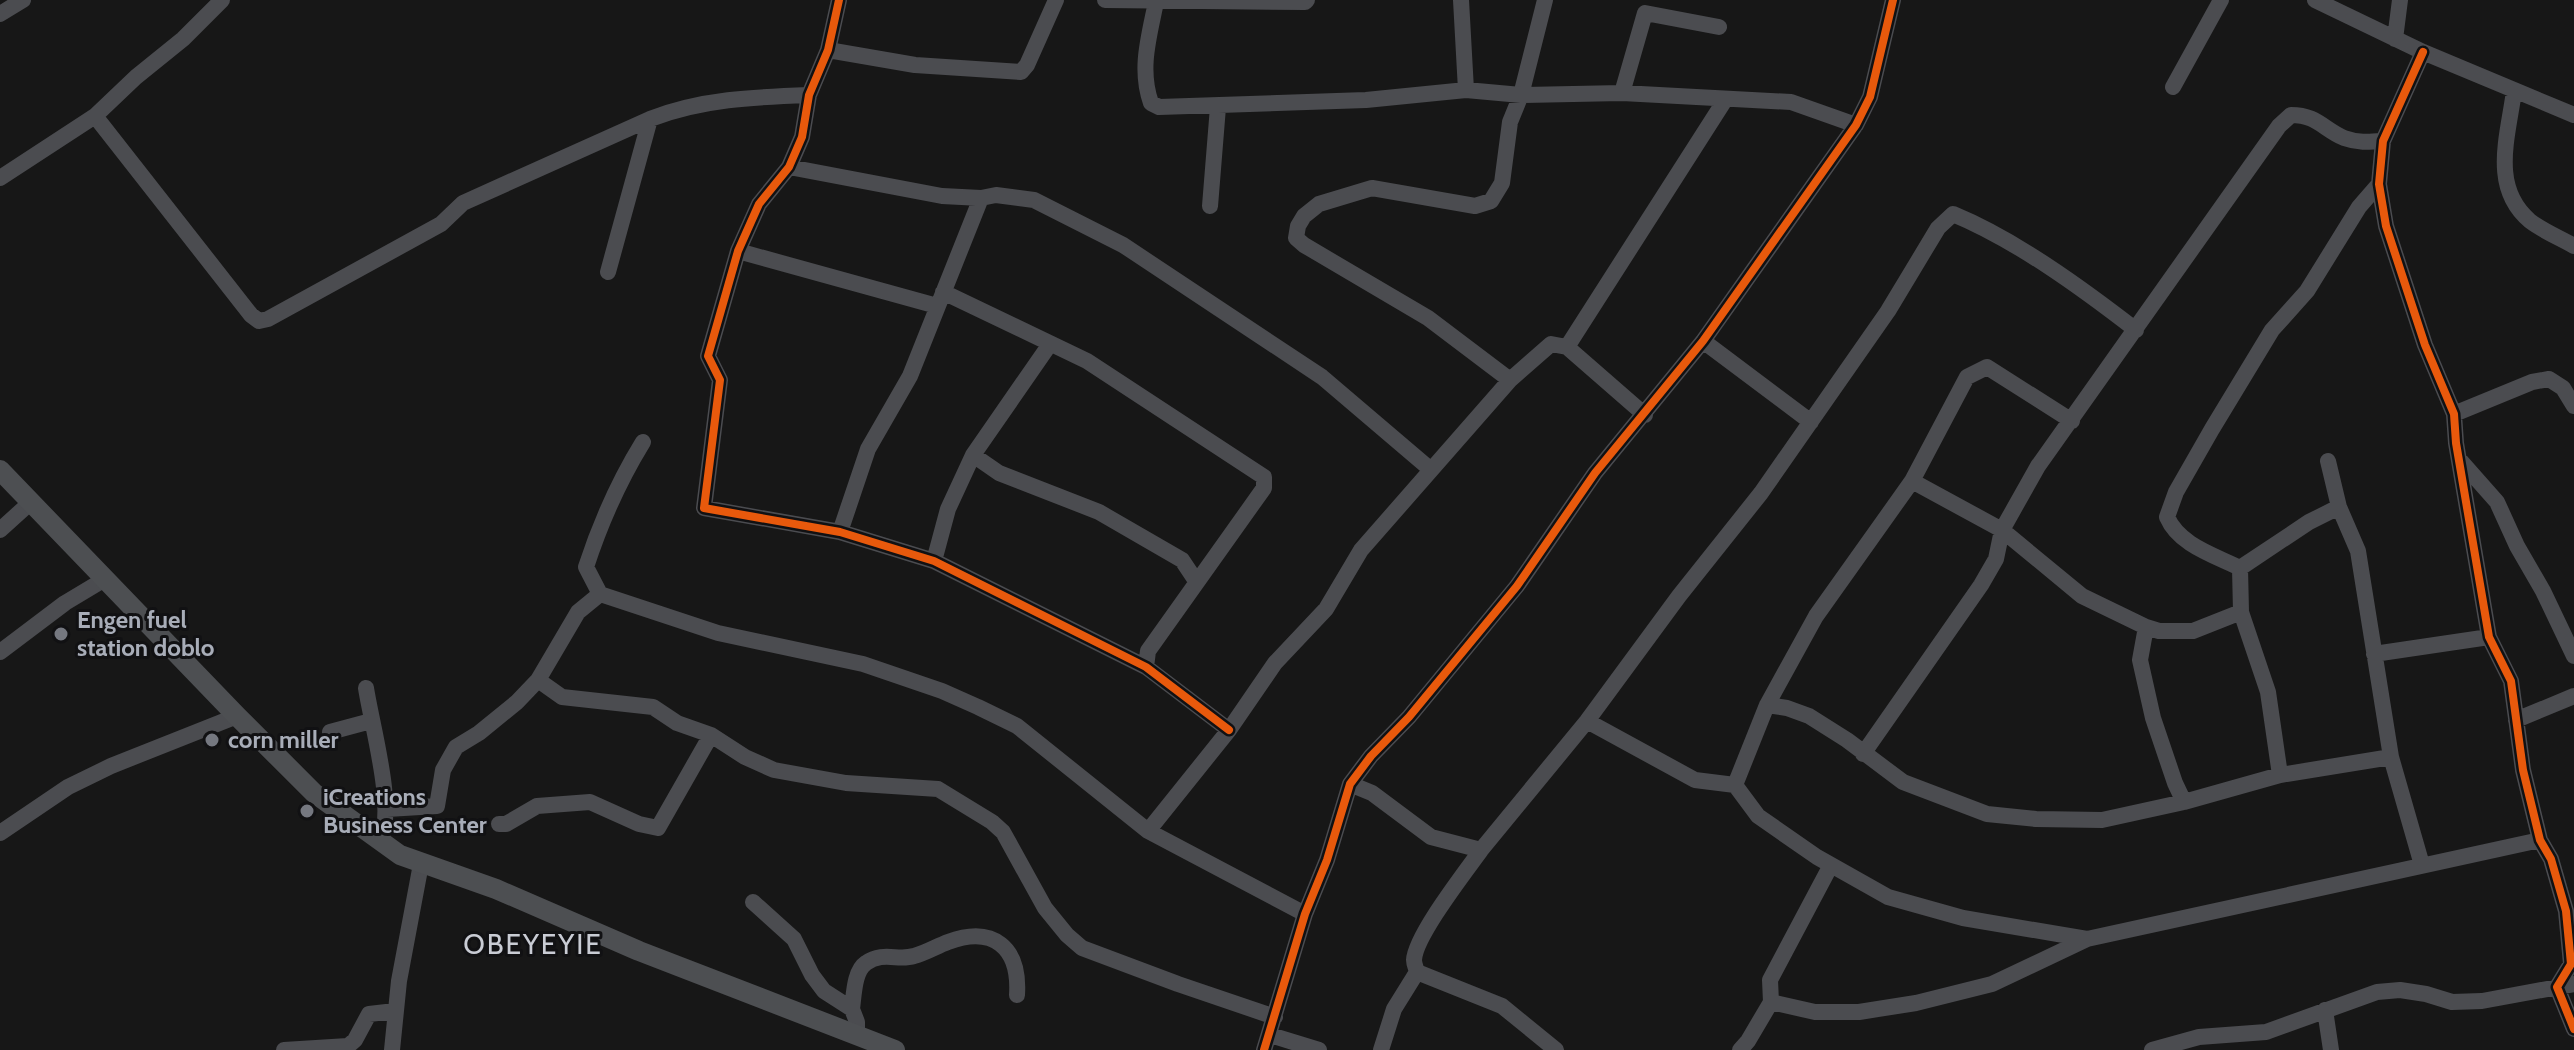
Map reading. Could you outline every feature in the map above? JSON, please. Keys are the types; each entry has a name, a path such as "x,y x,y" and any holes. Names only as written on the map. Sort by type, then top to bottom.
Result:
{"main road":[{"path":"0,470 314,793 355,820 380,842 421,864 496,889 653,956 895,1050"}],"street":[{"path":"0,14 23,0"},
{"path":"0,178 95,116 183,39 222,0"},
{"path":"839,0 828,50 809,95 802,137 789,167 759,204 738,251 708,356 720,380 704,508 840,532 934,561 1146,667 1229,730"},
{"path":"828,50 915,65 1021,72 1056,0"},
{"path":"1105,0 1307,0"},
{"path":"1461,0 1466,90"},
{"path":"1510,380 1428,318 1296,238 1304,216 1319,204 1372,188 1475,206 1491,201 1502,183 1510,122 1521,95 1545,0"},
{"path":"1319,1050 1267,1042 1305,914 1327,860 1350,784 1517,586 1595,473 1703,341 1856,125 1870,97 1893,0"},
{"path":"2173,87 2221,0"},
{"path":"2315,0 2423,52 2574,115"},
{"path":"2395,39 2400,0"},
{"path":"1156,2 1145,57 1144,84 1151,103 1159,107 1366,100 1466,90 1521,95 1622,93 1791,102 1856,125"},
{"path":"1622,93 1645,13 1719,27"},
{"path":"2423,52 2383,141 2379,184 2386,226 2415,315 2454,414 2489,637 2511,681 2523,770 2540,840 2551,859 2566,911 2571,964 2557,987"},
{"path":"2514,91 2503,176 2508,191 2515,206 2532,223 2574,246"},
{"path":"95,116 251,315 259,321 268,319 441,224 463,203 650,119 680,107 708,102 809,95"},
{"path":"1567,347 1725,100"},
{"path":"1210,206 1218,107"},
{"path":"1863,754 1981,585 1996,559 2002,530 2038,466 2279,126 2291,115 2307,115 2342,137 2362,143 2383,141"},
{"path":"608,272 650,119"},
{"path":"789,167 942,196 981,198 996,195 1034,200 1123,245 1322,377 1430,469"},
{"path":"2240,568 2190,543 2172,528 2167,517 2176,492 2272,330 2307,291 2359,207 2379,184"},
{"path":"840,532 868,449 910,376 981,198"},
{"path":"1381,1050 1394,1009 1417,972 1414,958 1442,903 1481,850 1587,721 1811,422 1888,311 1938,228 1953,214 1975,223 2098,300 2136,330"},
{"path":"738,251 940,299 1050,344 1087,361 1264,477 1264,488 1148,651 1146,667"},
{"path":"1703,341 1811,422"},
{"path":"934,561 948,509 973,455 1050,344"},
{"path":"1148,831 1229,730 1275,663 1326,609 1361,550 1510,380 1551,344 1567,347 1645,415"},
{"path":"1735,785 1767,705 1816,616 1912,481 1967,377 1987,367 2072,421"},
{"path":"2454,414 2532,382 2549,379 2563,388 2574,406"},
{"path":"643,442 628,466 599,528 586,567 600,594 718,633 863,664 942,691 1017,726 1148,831 1305,914"},
{"path":"973,455 999,473 1099,512 1182,560 1196,581"},
{"path":"2459,459 2497,502 2574,656"},
{"path":"2328,461 2339,507 2358,551 2391,757 2422,865"},
{"path":"1912,481 2002,530 2082,596 2146,627 2159,631 2193,631 2241,612"},
{"path":"0,530 31,502"},
{"path":"2240,568 2309,522 2339,507"},
{"path":"2240,568 2241,612 2268,692 2280,775"},
{"path":"0,652 54,611 105,579"},
{"path":"387,809 437,806 443,770 456,747 488,725 538,680 578,612 600,594"},
{"path":"2146,627 2140,660 2153,718 2184,802"},
{"path":"2374,654 2489,637"},
{"path":"538,680 562,697 653,707 677,723 711,735 745,757 774,770 846,783 938,789 1003,832 1045,908 1082,948 1275,1017"},
{"path":"366,688 387,809 386,830 380,842"},
{"path":"2516,720 2574,696"},
{"path":"1767,705 1809,716 1903,782 1987,814 2036,819 2102,820 2184,802 2280,775 2391,757"},
{"path":"0,833 68,787 111,766 237,716"},
{"path":"330,732 371,721"},
{"path":"1587,721 1695,780 1735,785 1758,816 1831,865 1888,897 1963,918 2087,939"},
{"path":"499,824 506,824 537,806 590,802 639,824 658,828 711,735"},
{"path":"1350,784 1372,793 1431,837 1481,850"},
{"path":"1771,1002 1815,1012 1859,1012 1916,1003 1992,984 2087,939 2540,840"},
{"path":"392,1050 395,1011 421,864"},
{"path":"1740,1050 1771,1002 1770,980 1831,865"},
{"path":"753,902 794,939 824,991 852,1009"},
{"path":"857,1036 857,1022 852,1009 860,969 868,961 890,955 911,958 951,941 984,936 996,941 1011,955 1018,976 1017,995"},
{"path":"1417,972 1502,1006 1556,1050"},
{"path":"2152,1050 2199,1037 2266,1032 2377,992 2400,990 2452,1002 2467,1002 2574,984"},
{"path":"2557,987 2574,1029"},
{"path":"2325,1010 2331,1050"},
{"path":"284,1050 348,1046 355,1040 369,1014 395,1011"}],"cycle path":[{"path":"839,0 828,50 809,95 802,137 789,167 759,204 738,251 708,356 720,380 704,508 840,532 934,561 1146,667 1229,730"},
{"path":"1264,1050 1305,914 1327,860 1350,784 1517,586 1595,473 1703,341 1856,125 1870,97 1893,0"},
{"path":"2423,52 2383,141 2379,184 2386,226 2425,345 2454,414 2456,443 2489,637 2511,681 2523,770 2540,840 2551,859 2566,911 2571,964 2557,987 2574,1029"}],"place":[{"name":"Engen fuel station doblo","path":"61,634"},
{"name":"corn miller","path":"212,740"},
{"name":"iCreations Business Center","path":"307,811"}],"district":[{"name":"OBEYEYIE","path":"533,944"}]}
